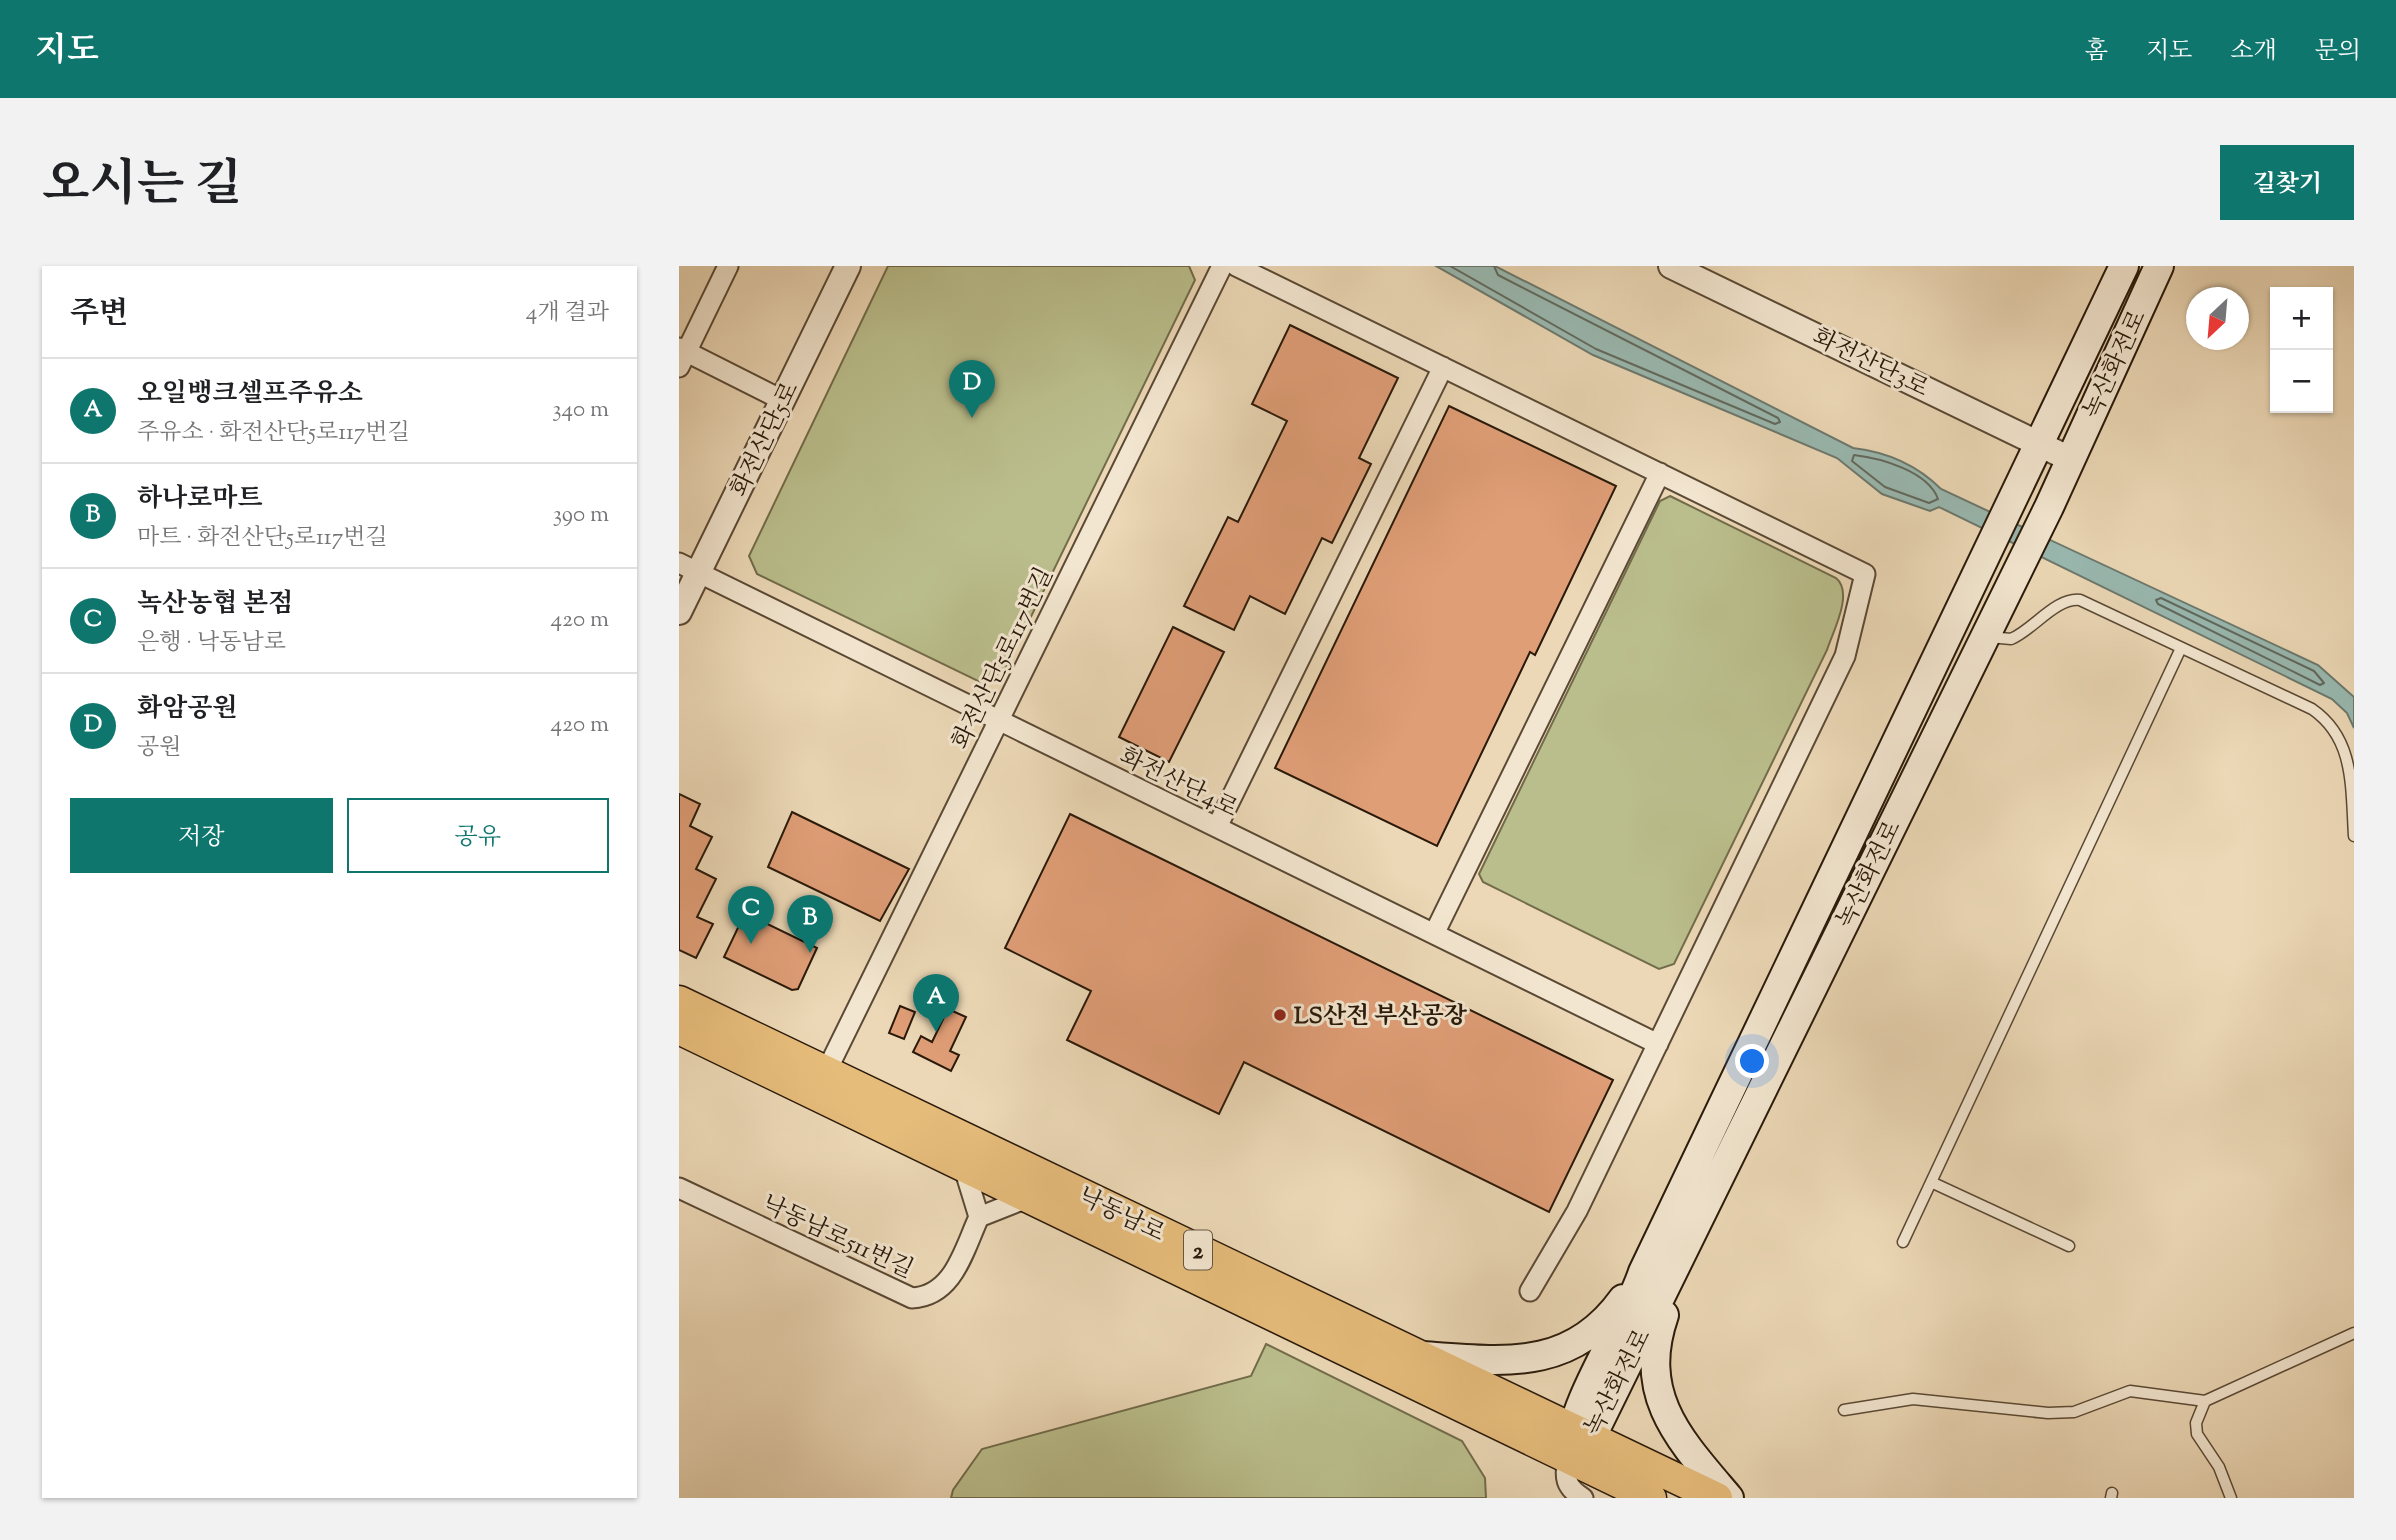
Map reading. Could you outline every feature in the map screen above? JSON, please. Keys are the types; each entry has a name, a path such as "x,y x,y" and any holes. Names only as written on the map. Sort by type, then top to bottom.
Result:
{"main road":[{"name":"녹산화전로","path":"1581,1433 1643,1272 2124,266"},
{"name":"녹산화전로","path":"1568,1458 1688,1242 2049,507 2159,266"},
{"name":"낙동남로","path":"679,1001 1717,1498"},
{"name":"낙동남로","path":"679,1030 1651,1498"},
{"path":"1688,1242 1658,1333 1655,1376 1661,1401 1683,1444 1729,1498"},
{"path":"1419,1356 1508,1361 1537,1357 1570,1347 1607,1320 1643,1272"}],"street":[{"path":"728,266 681,355 782,400"},
{"name":"화전산단5로","path":"679,612 689,568 782,400 848,266"},
{"name":"화전산단5로117번길","path":"826,1072 1222,266"},
{"path":"1236,266 1865,574 1845,656 1577,1210 1530,1290"},
{"name":"화전산단3로","path":"1671,266 2070,459"},
{"path":"1217,827 1443,367"},
{"path":"1434,934 1660,473"},
{"name":"화전산단4로","path":"689,568 1658,1044"},
{"path":"964,1168 979,1217 1027,1198"},
{"name":"낙동남로511번길","path":"679,1188 912,1298 929,1296 947,1283 979,1217"},
{"path":"1568,1458 1565,1477 1571,1491 1583,1498"}],"lane":[{"path":"1985,637 2011,639 2072,599 2181,648 2333,722 2345,738 2351,759 2354,836"},
{"path":"1903,1242 2181,648"},
{"path":"1931,1182 2069,1246"},
{"path":"1844,1410 1913,1399 2048,1413 2074,1412 2130,1391 2206,1401 2354,1333"},
{"path":"2206,1401 2196,1423 2197,1434 2219,1467 2231,1498"}],"green space":[{"path":"888,266 1189,266 1195,280 1005,670 980,682 757,574 749,556"},
{"path":"1670,496 1836,578 1841,585 1843,602 1827,650 1674,964 1659,969 1483,882 1479,874 1660,501"},
{"path":"1266,1344 1462,1441 1485,1478 1486,1498 951,1498 953,1490 982,1449 1251,1376"}],"water":[{"path":"1436,266 1495,266 1853,448 1901,461 1922,473 1941,489 2318,665 2354,697 2354,728 2347,713 2332,699 1939,507 1930,511 1882,494 1837,458 1593,355"}],"building":[{"path":"1290,325 1398,378 1359,458 1371,464 1332,543 1322,538 1285,614 1250,596 1234,630 1184,606 1228,517 1238,522 1287,421 1252,404"},
{"path":"1449,406 1616,486 1535,655 1530,652 1437,846 1275,768"},
{"path":"1173,627 1224,652 1169,762 1119,737"},
{"path":"679,794 700,804 690,826 712,837 696,869 716,879 697,917 713,924 696,958 679,950"},
{"path":"792,812 909,869 880,921 768,867"},
{"name":"LS산전 부산공장","path":"1070,814 1613,1080 1549,1212 1244,1062 1219,1114 1067,1040 1091,991 1005,948"},
{"path":"745,913 817,948 798,989 792,990 724,957"},
{"path":"900,1006 915,1012 904,1039 889,1033"},
{"path":"948,1009 966,1017 950,1051 959,1055 951,1071 913,1052 921,1036 932,1042"}],"place":[{"name":"화암공원","path":"972,418"},
{"name":"녹산농협 본점","path":"751,944"},
{"name":"하나로마트","path":"810,953"},
{"name":"LS산전 부산공장","path":"1280,1015"},
{"name":"오일뱅크셀프주유소","path":"936,1032"}]}
